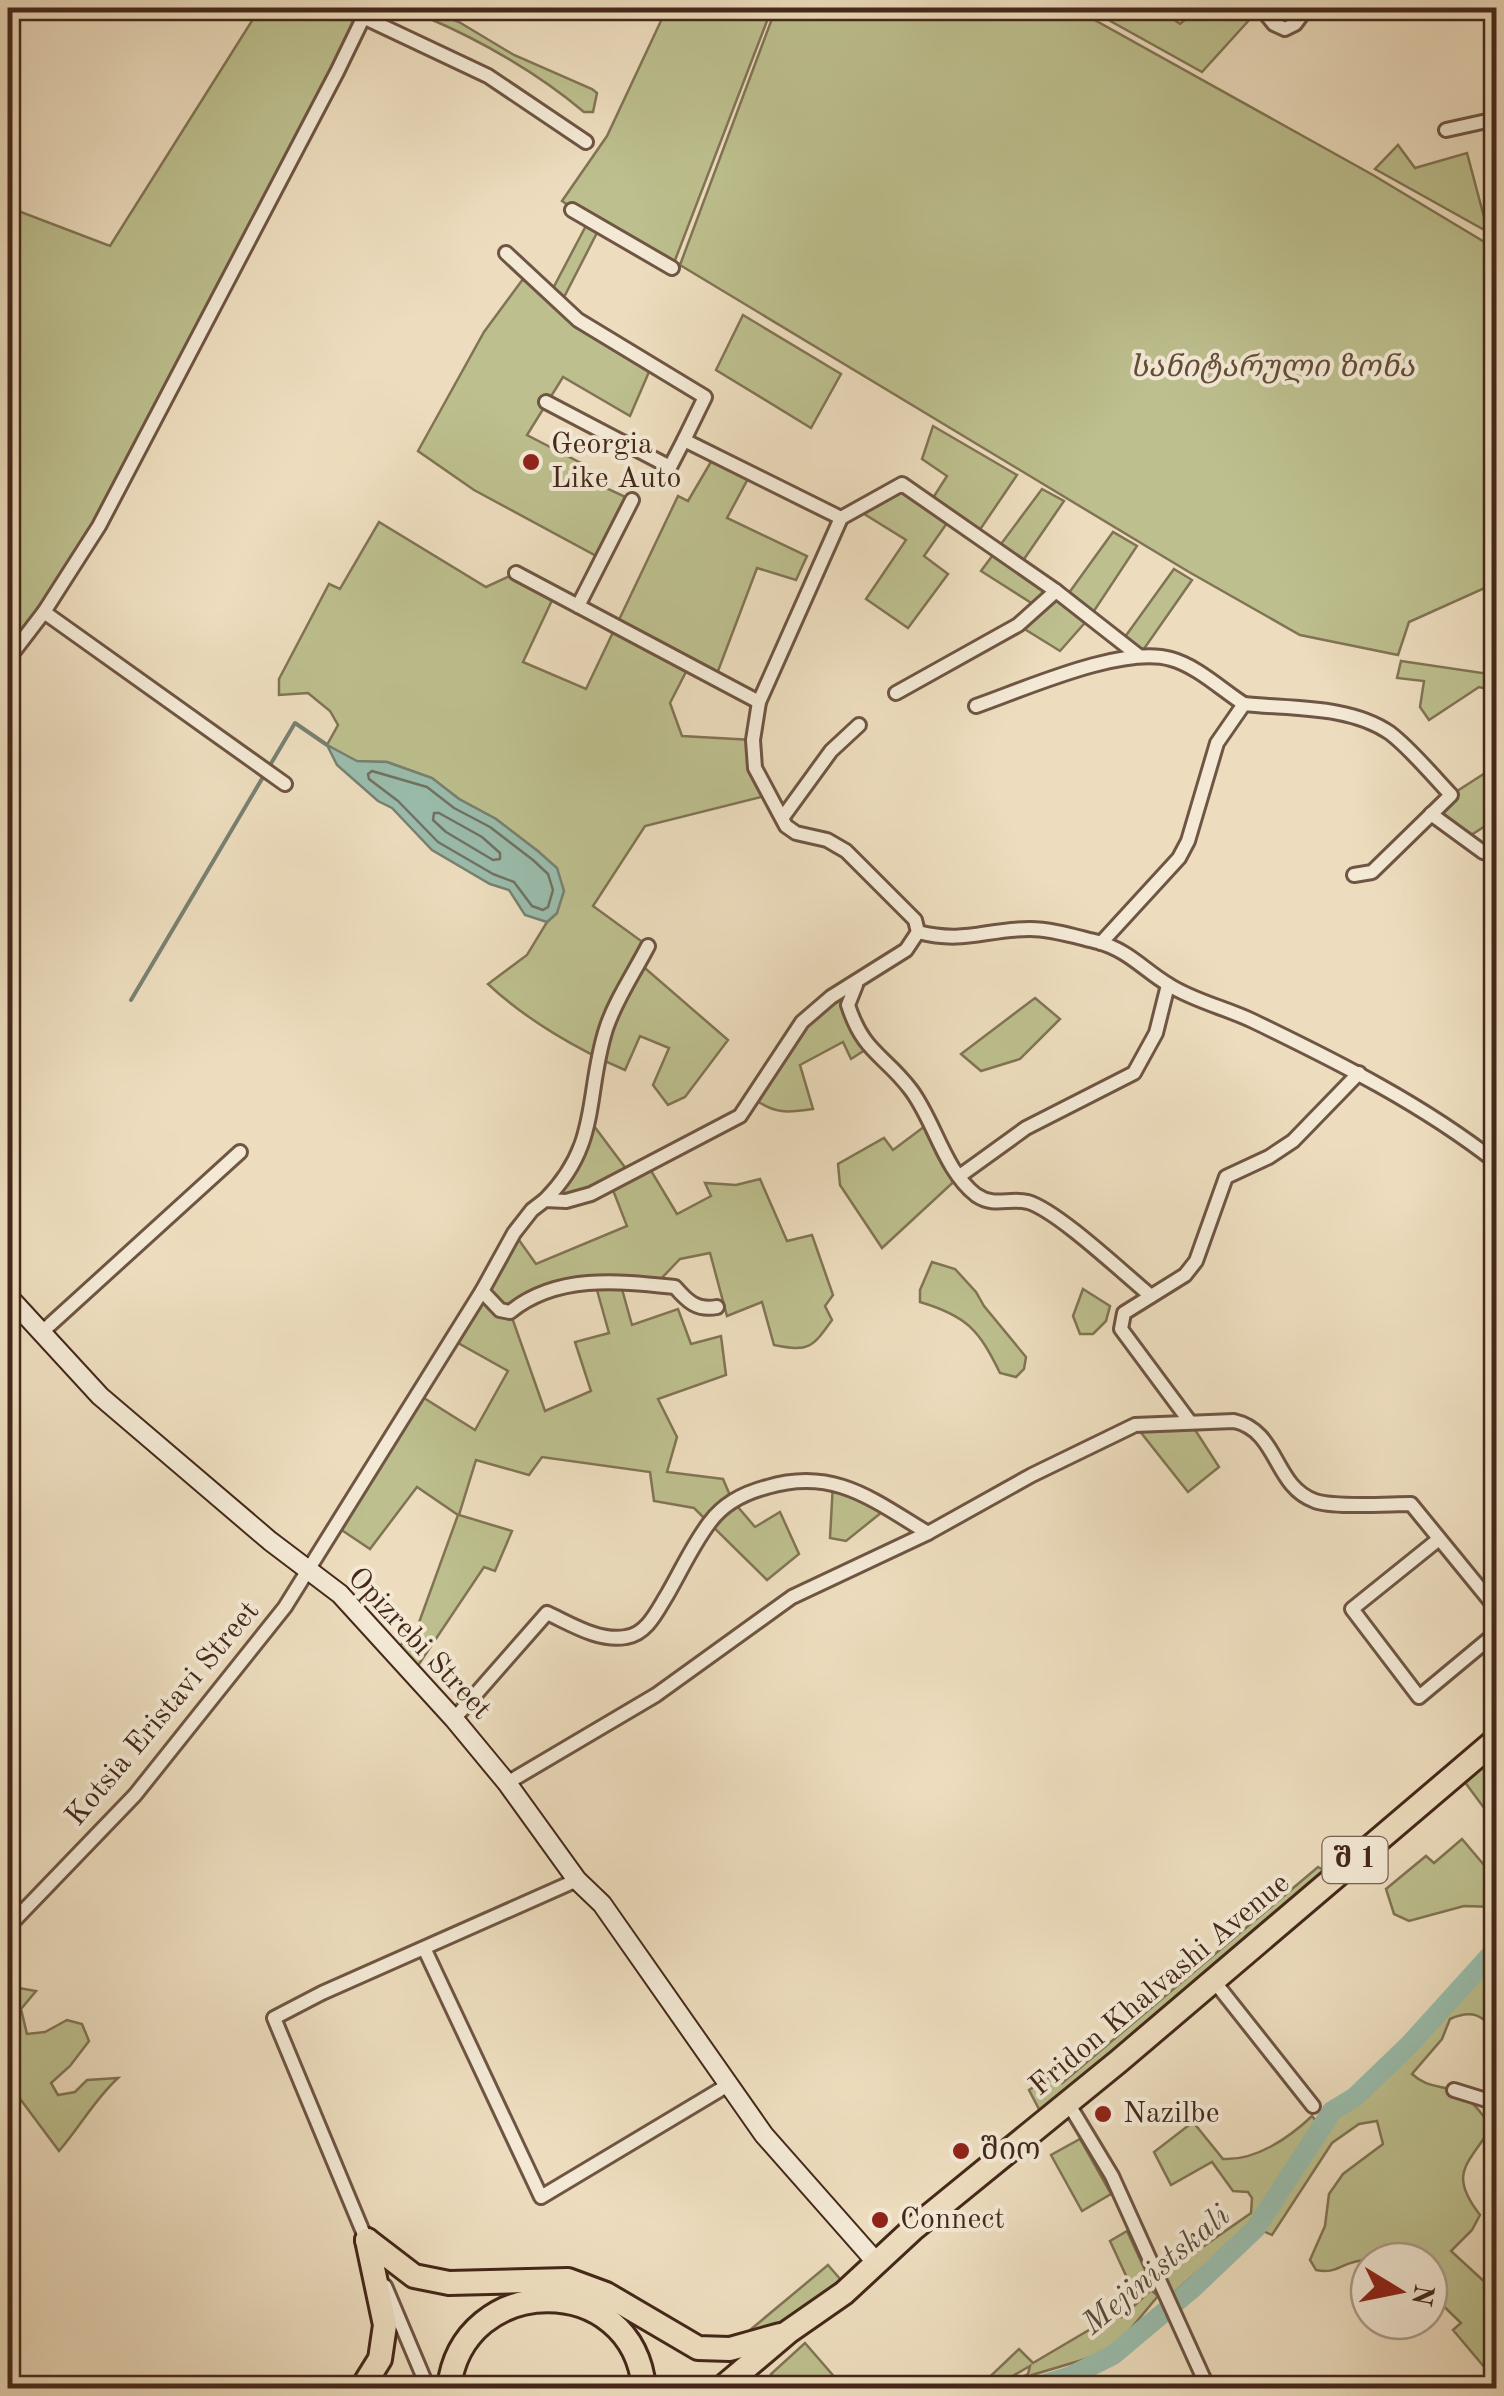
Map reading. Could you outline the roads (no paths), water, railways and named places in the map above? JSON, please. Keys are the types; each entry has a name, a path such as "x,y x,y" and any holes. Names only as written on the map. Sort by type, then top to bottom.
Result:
{"highway":[{"name":"Fridon Khalvashi Avenue","path":"727,2386 788,2332 844,2293 913,2229 1214,1981 1496,1740"},
{"path":"367,2240 414,2276 449,2283 568,2280 606,2294 698,2348 730,2349 788,2332"},
{"path":"362,2388 380,2359 385,2325 367,2240"},
{"path":"450,2388 454,2363 476,2328 508,2306 543,2299 573,2302 611,2323 636,2357 644,2388"}],"street":[{"path":"344,8 365,12 488,76 586,142"},
{"path":"1261,8 1274,24 1285,29 1295,24 1307,8"},
{"path":"8,659 44,612 99,526 365,12"},
{"path":"1446,130 1496,119"},
{"path":"572,210 672,268"},
{"path":"506,252 578,320 705,397 670,468 546,402"},
{"path":"684,440 841,518"},
{"path":"545,1200 566,1201 591,1194 740,1116 802,1022 831,997 906,950 918,932 915,920 846,851 826,840 796,834 786,826 755,768 752,740 759,702 841,518 902,484 1056,591 1140,656"},
{"path":"578,606 632,500"},
{"path":"516,574 759,702"},
{"path":"896,693 1018,625 1056,591"},
{"path":"44,612 284,784"},
{"path":"976,706 1077,670 1140,656 1172,659 1244,704 1352,715 1382,728 1452,794 1372,872 1354,875"},
{"path":"1100,943 1179,858 1188,841 1217,743 1244,704"},
{"path":"783,817 832,751 859,726"},
{"path":"1431,814 1483,852 1496,854"},
{"path":"918,932 960,939 1035,928 1100,943 1145,965 1168,985 1248,1018 1359,1074 1444,1124 1496,1162"},
{"name":"Kotsia Eristavi Street","path":"8,1927 136,1796 285,1607 514,1234 532,1210 560,1185 578,1156 590,1122 606,1028 648,946"},
{"path":"857,982 848,1004 854,1024 868,1048 912,1090 947,1157 974,1194 994,1204 1025,1201 1051,1214 1151,1296"},
{"path":"961,1175 1026,1128 1134,1073 1156,1032 1168,985"},
{"path":"1190,1422 1121,1329 1124,1312 1185,1275 1196,1261 1226,1177 1293,1141 1359,1074"},
{"path":"42,1332 240,1152"},
{"path":"482,1291 500,1310 510,1312 530,1296 558,1287 620,1281 675,1287 689,1303 707,1309 716,1307"},
{"name":"Opizrebi Street","path":"8,1296 100,1396 340,1594 454,1718 507,1783 576,1880 602,1904 764,2135 877,2263"},
{"path":"507,1783 656,1695 792,1598 928,1533 1032,1475 1136,1425 1234,1420 1250,1424 1263,1436 1295,1489 1317,1502 1411,1504 1496,1608"},
{"path":"454,1718 547,1613 606,1636 625,1638 640,1632 655,1616 710,1522 732,1500 754,1490 806,1478 833,1483 860,1492 928,1533"},
{"path":"1439,1539 1352,1609 1419,1697 1496,1633"},
{"path":"428,2388 274,2018 576,1880"},
{"path":"425,1950 541,2197 728,2085"},
{"path":"1214,1981 1313,2106"},
{"path":"1454,2090 1496,2103"},
{"path":"1068,2102 1112,2176 1208,2388"}],"water":[{"path":"327,745 357,761 387,762 432,778 459,799 496,819 557,868 564,891 557,913 547,922 525,915 509,890 490,884 432,850 392,808 378,801 337,765"}],"waterway":[{"path":"131,1000 295,723 327,745"},
{"name":"Mejinistskali","path":"1032,2388 1071,2376 1113,2355 1194,2287 1256,2228 1332,2111 1355,2097 1409,2045 1496,1949"}],"place":[{"name":"Georgia Like Auto","path":"531,462"},
{"name":"Nazilbe","path":"1103,2114"},
{"name":"შიო","path":"961,2151"},
{"name":"Connect","path":"880,2220"}],"park label":[{"name":"სანიტარული ზონა","path":"1272,368"}]}
